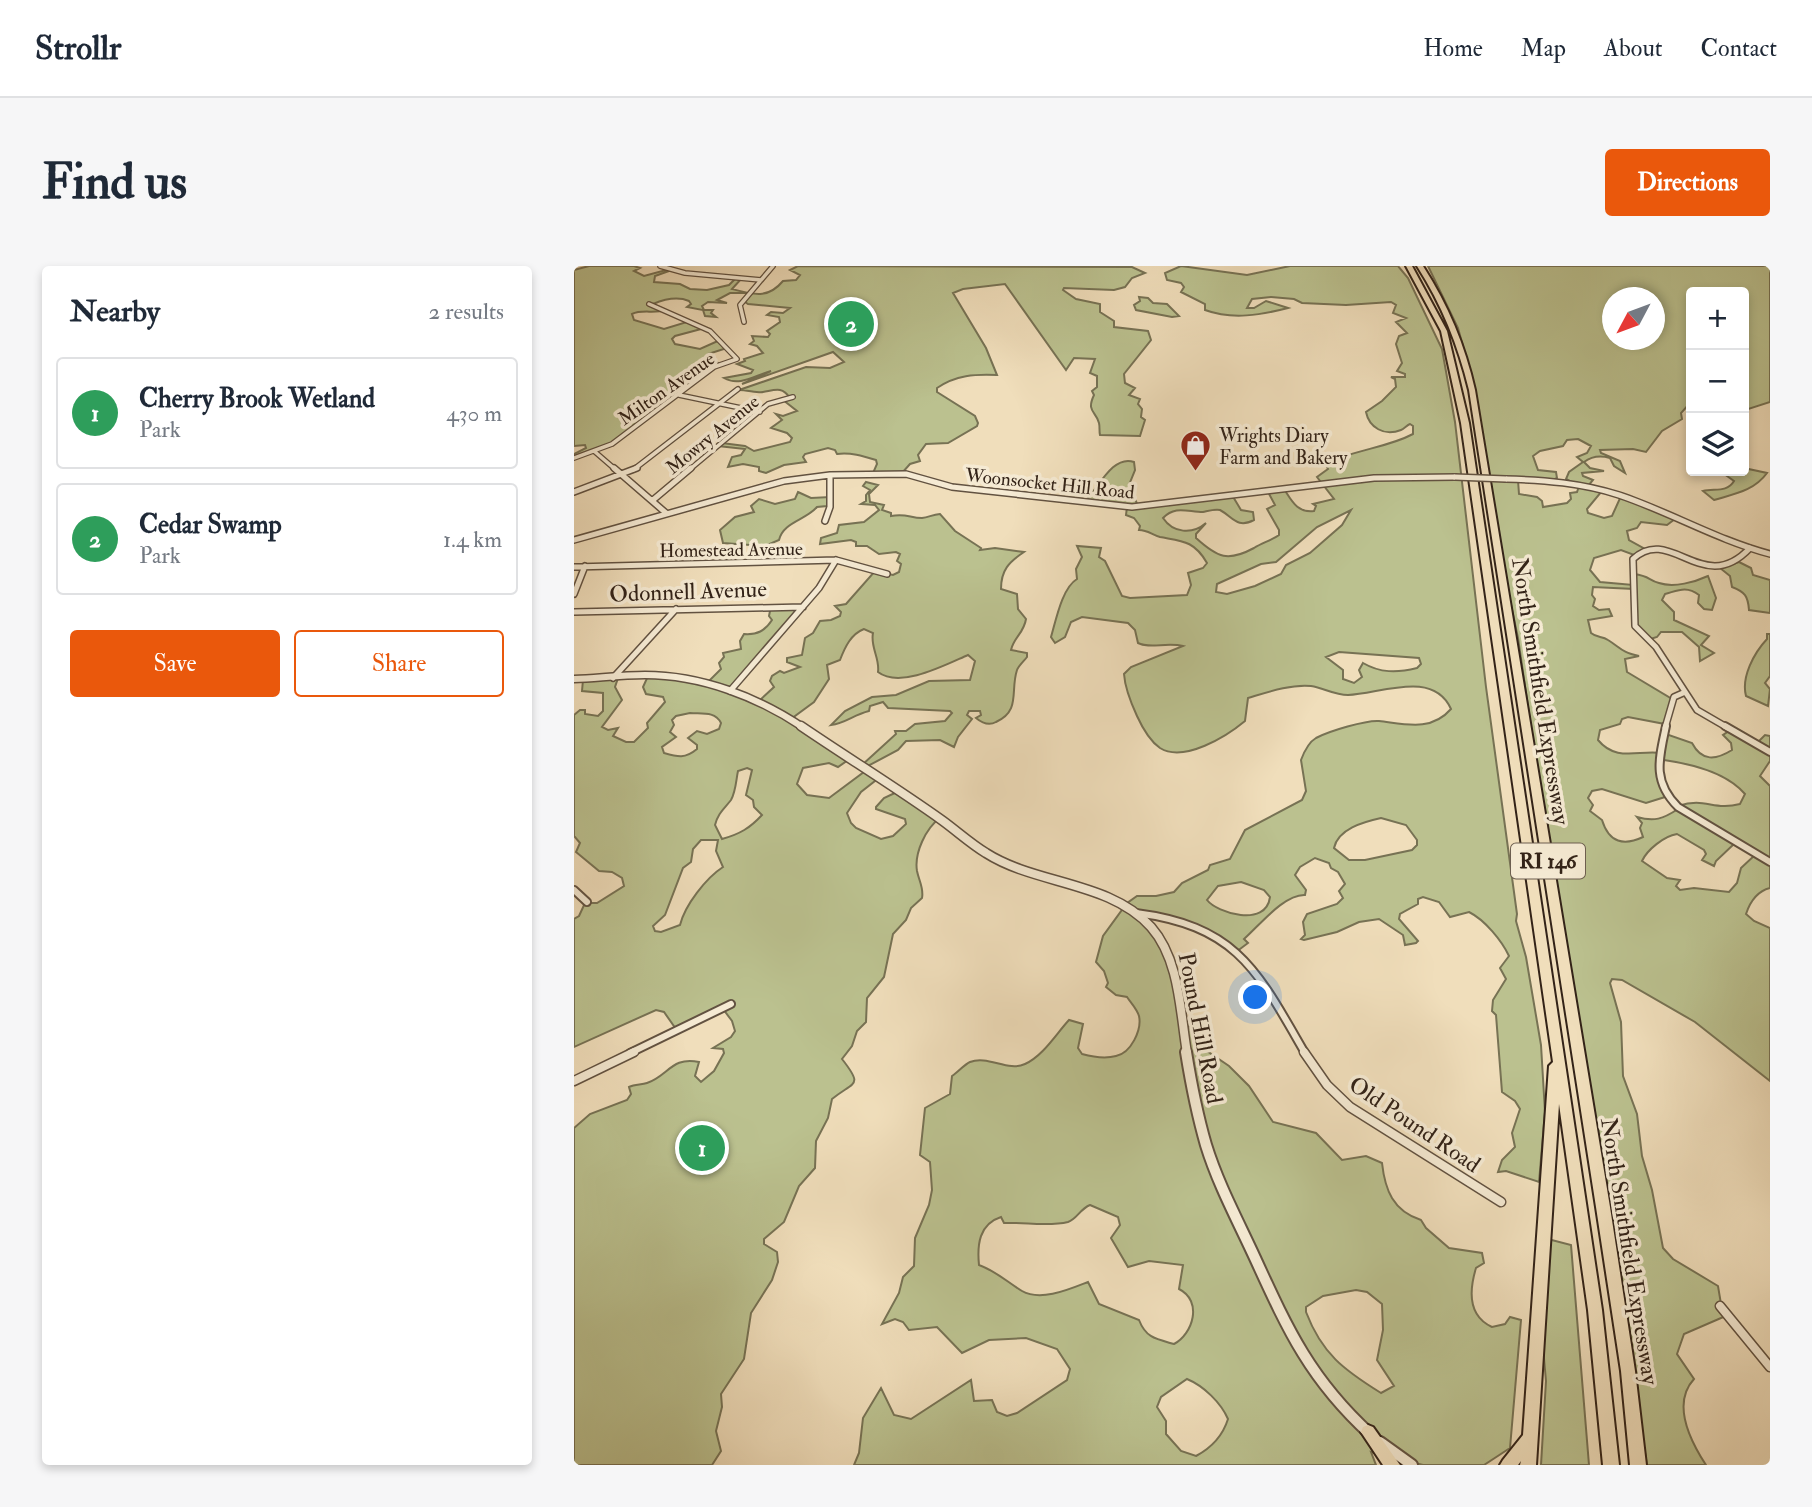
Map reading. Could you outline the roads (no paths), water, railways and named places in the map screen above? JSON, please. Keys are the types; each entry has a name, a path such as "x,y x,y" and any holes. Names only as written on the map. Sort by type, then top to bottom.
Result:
{"highway":[{"name":"North Smithfield Expressway","path":"1409,266 1444,331 1457,381 1595,1310 1611,1465"},
{"name":"North Smithfield Expressway","path":"1420,266 1451,320 1472,390 1604,1207 1628,1371 1638,1465"},
{"path":"1528,1465 1556,1052"},
{"path":"1368,1432 1391,1465"},
{"path":"1508,1465 1531,1436"}],"street":[{"path":"660,266 685,274 761,280"},
{"path":"744,322 740,305 773,266"},
{"name":"Milton Avenue","path":"574,458 616,441 714,367 737,359 710,331 649,304"},
{"path":"574,492 623,474 648,461 738,388"},
{"path":"679,395 760,412"},
{"name":"Mowry Avenue","path":"653,500 768,404 793,397"},
{"path":"594,451 666,513"},
{"name":"Woonsocket Hill Road","path":"574,540 784,481 830,475 906,474 952,487 1132,507 1361,479 1455,477 1574,484 1604,491 1770,554"},
{"path":"825,521 830,506 830,475"},
{"path":"1749,548 1744,557 1725,568 1703,565 1661,549 1643,550 1633,559 1635,626 1656,647 1683,693 1697,710 1770,752"},
{"path":"730,691 803,607 836,560"},
{"name":"Homestead Avenue","path":"574,567 836,560 887,574"},
{"path":"574,594 585,566"},
{"name":"Odonnell Avenue","path":"574,612 803,607"},
{"path":"613,678 676,610"},
{"name":"Pound Hill Road","path":"574,679 646,676 677,678 730,691 773,707 988,854 1008,864 1113,900 1136,913 1151,927 1165,946 1174,972 1193,1094 1207,1148 1290,1334 1316,1377 1368,1432 1412,1465"},
{"path":"1683,693 1674,697 1669,709 1660,780 1666,796 1707,826 1770,862"},
{"path":"1701,724 1709,718"},
{"path":"574,890 587,902"},
{"name":"Old Pound Road","path":"1136,913 1184,920 1219,937 1249,964 1262,980 1312,1064 1343,1101 1372,1123 1472,1187 1501,1202"},
{"path":"574,1081 731,1004"},
{"path":"1720,1306 1770,1367"}],"place":[{"name":"Cedar Swamp","path":"851,324"},
{"name":"Wrights Diary Farm and Bakery","path":"1196,473"},
{"name":"Cherry Brook Wetland","path":"702,1148"}]}
